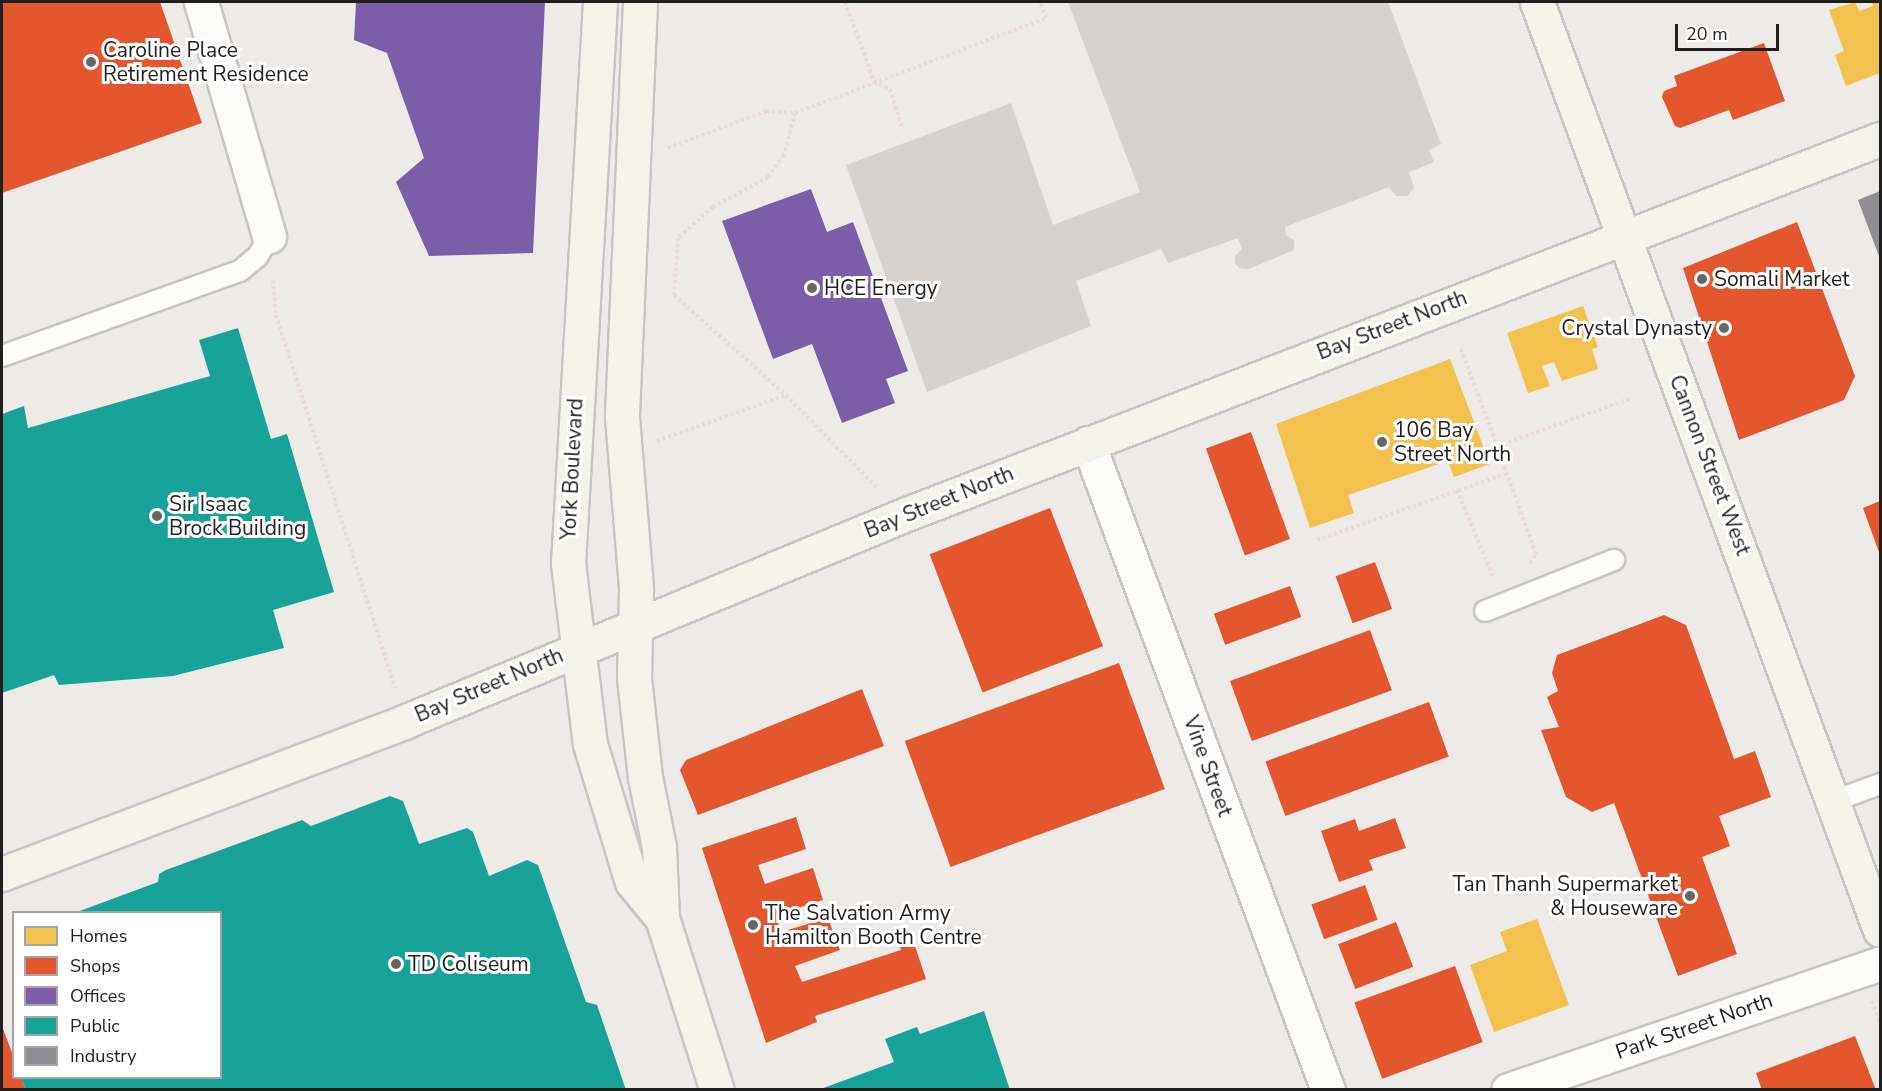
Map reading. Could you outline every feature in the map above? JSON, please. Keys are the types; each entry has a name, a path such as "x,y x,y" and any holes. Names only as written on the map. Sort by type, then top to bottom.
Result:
{"main road":[{"name":"York Boulevard","path":"600,2 568,563 590,744 632,882 662,918"},
{"name":"York Boulevard","path":"640,2 635,160 623,381 623,454 634,561 632,626 637,712 658,847 662,918 717,1089"},
{"name":"Cannon Street West","path":"1537,2 1881,930"},
{"name":"Bay Street North","path":"2,874 406,721 904,514 1623,236 1881,139"}],"street":[{"path":"201,2 269,236"},
{"name":"Vine Street","path":"1088,443 1328,1089"},
{"name":"Park Street North","path":"1508,1089 1881,963"}],"lane":[{"path":"2,356 240,271 258,256 269,236"},
{"path":"1485,611 1614,560"},
{"path":"1834,801 1881,784"}],"path":[{"path":"844,2 874,81 890,89 902,128"},
{"path":"635,160 766,111 795,113 874,81 1046,18 1040,2"},
{"path":"795,113 784,155 768,177 713,207 678,238 674,295 786,395 851,465 904,514"},
{"path":"269,236 276,315 406,721"},
{"path":"1461,349 1536,554 1530,564 1520,568"},
{"path":"623,454 786,395"},
{"path":"1497,447 1630,399"},
{"path":"1317,540 1505,474"},
{"path":"1457,490 1491,578 1500,574"}],"building: Homes":[{"path":"1855,2 1859,11 1873,6 1872,2 1880,2 1880,73 1846,86 1835,55 1844,51 1829,10"},
{"path":"1583,306 1598,347 1592,349 1598,369 1562,381 1554,362 1542,366 1550,386 1528,393 1507,333"},
{"name":"106 Bay Street North","path":"1450,359 1490,464 1454,477 1448,461 1348,495 1354,513 1310,528 1276,424"},
{"path":"1537,919 1569,1005 1494,1032 1470,965 1507,951 1500,932"}],"building: Shops":[{"name":"Caroline Place Retirement Residence","path":"2,2 160,2 202,123 2,193"},
{"path":"1764,43 1785,101 1733,120 1729,110 1680,128 1675,126 1662,97 1664,91 1677,86 1674,76"},
{"path":"1797,222 1855,376 1844,400 1739,440 1683,268"},
{"path":"1251,432 1290,539 1245,556 1206,448"},
{"path":"1880,501 1880,555 1863,508"},
{"path":"1050,508 1103,646 983,692 930,554"},
{"path":"1375,562 1392,609 1353,623 1336,576"},
{"path":"1290,586 1301,617 1225,645 1214,614"},
{"path":"1664,615 1686,625 1734,759 1755,751 1771,797 1719,816 1730,846 1702,857 1737,954 1678,976 1614,803 1592,812 1566,797 1541,730 1559,727 1547,697 1558,691 1552,673 1557,655"},
{"path":"1370,630 1392,690 1252,741 1230,681"},
{"path":"1119,663 1165,789 951,867 905,741"},
{"path":"862,689 884,746 698,815 680,770 686,760"},
{"path":"1429,702 1449,757 1285,816 1265,762"},
{"name":"The Salvation Army Hamilton Booth Centre","path":"796,817 806,849 758,865 765,884 813,868 823,900 776,915 781,932 828,918 840,950 795,966 802,982 901,950 897,938 911,934 926,979 815,1016 817,1022 766,1043 702,848"},
{"path":"1395,818 1406,848 1369,860 1373,870 1339,882 1321,831 1355,819 1359,831"},
{"path":"1365,885 1378,920 1324,939 1311,904"},
{"path":"1396,922 1413,967 1355,989 1338,944"},
{"path":"1455,966 1483,1042 1382,1079 1354,1003"},
{"path":"2,1026 12,1053 12,1079 21,1079 26,1090 2,1090"},
{"path":"1855,1036 1876,1090 1762,1090 1756,1073"}],"building: Offices":[{"path":"356,2 545,2 533,253 429,256 396,182 424,158 387,53 354,40"},
{"name":"HCE Energy","path":"811,189 827,232 853,222 908,371 886,379 895,403 842,423 812,344 773,359 722,221"}],"building: Public":[{"name":"Sir Isaac Brock Building","path":"238,328 271,439 287,434 334,592 273,610 284,648 173,676 59,685 54,675 2,693 2,414 24,406 28,428 210,376 199,340"},
{"name":"TD Coliseum","path":"390,796 403,801 419,844 467,828 473,832 489,876 527,860 538,865 586,1002 597,1005 626,1090 26,1090 21,1079 222,1079 222,911 80,911 158,882 159,874 166,870 302,820 311,826"},
{"path":"984,1011 1010,1090 818,1090 894,1062 885,1039 917,1027 920,1034"}],"building: Industry":[{"path":"1880,191 1880,259 1858,200"}],"building: Other":[{"path":"1068,2 1388,2 1441,144 1429,150 1434,162 1409,172 1414,188 1407,196 1396,196 1389,187 1285,227 1286,235 1294,240 1294,250 1249,269 1239,268 1235,263 1235,256 1242,249 1238,238 1168,263 1161,249 1076,281 1091,326 927,392 846,165 1011,103 1053,225 1140,192"}],"place":[{"name":"Caroline Place Retirement Residence","path":"91,62"},
{"name":"Somali Market","path":"1702,279"},
{"name":"HCE Energy","path":"812,288"},
{"name":"Crystal Dynasty","path":"1724,328"},
{"name":"106 Bay Street North","path":"1382,442"},
{"name":"Sir Isaac Brock Building","path":"157,516"},
{"name":"Tan Thanh Supermarket & Houseware","path":"1690,896"},
{"name":"The Salvation Army Hamilton Booth Centre","path":"753,925"},
{"name":"TD Coliseum","path":"396,964"}]}
